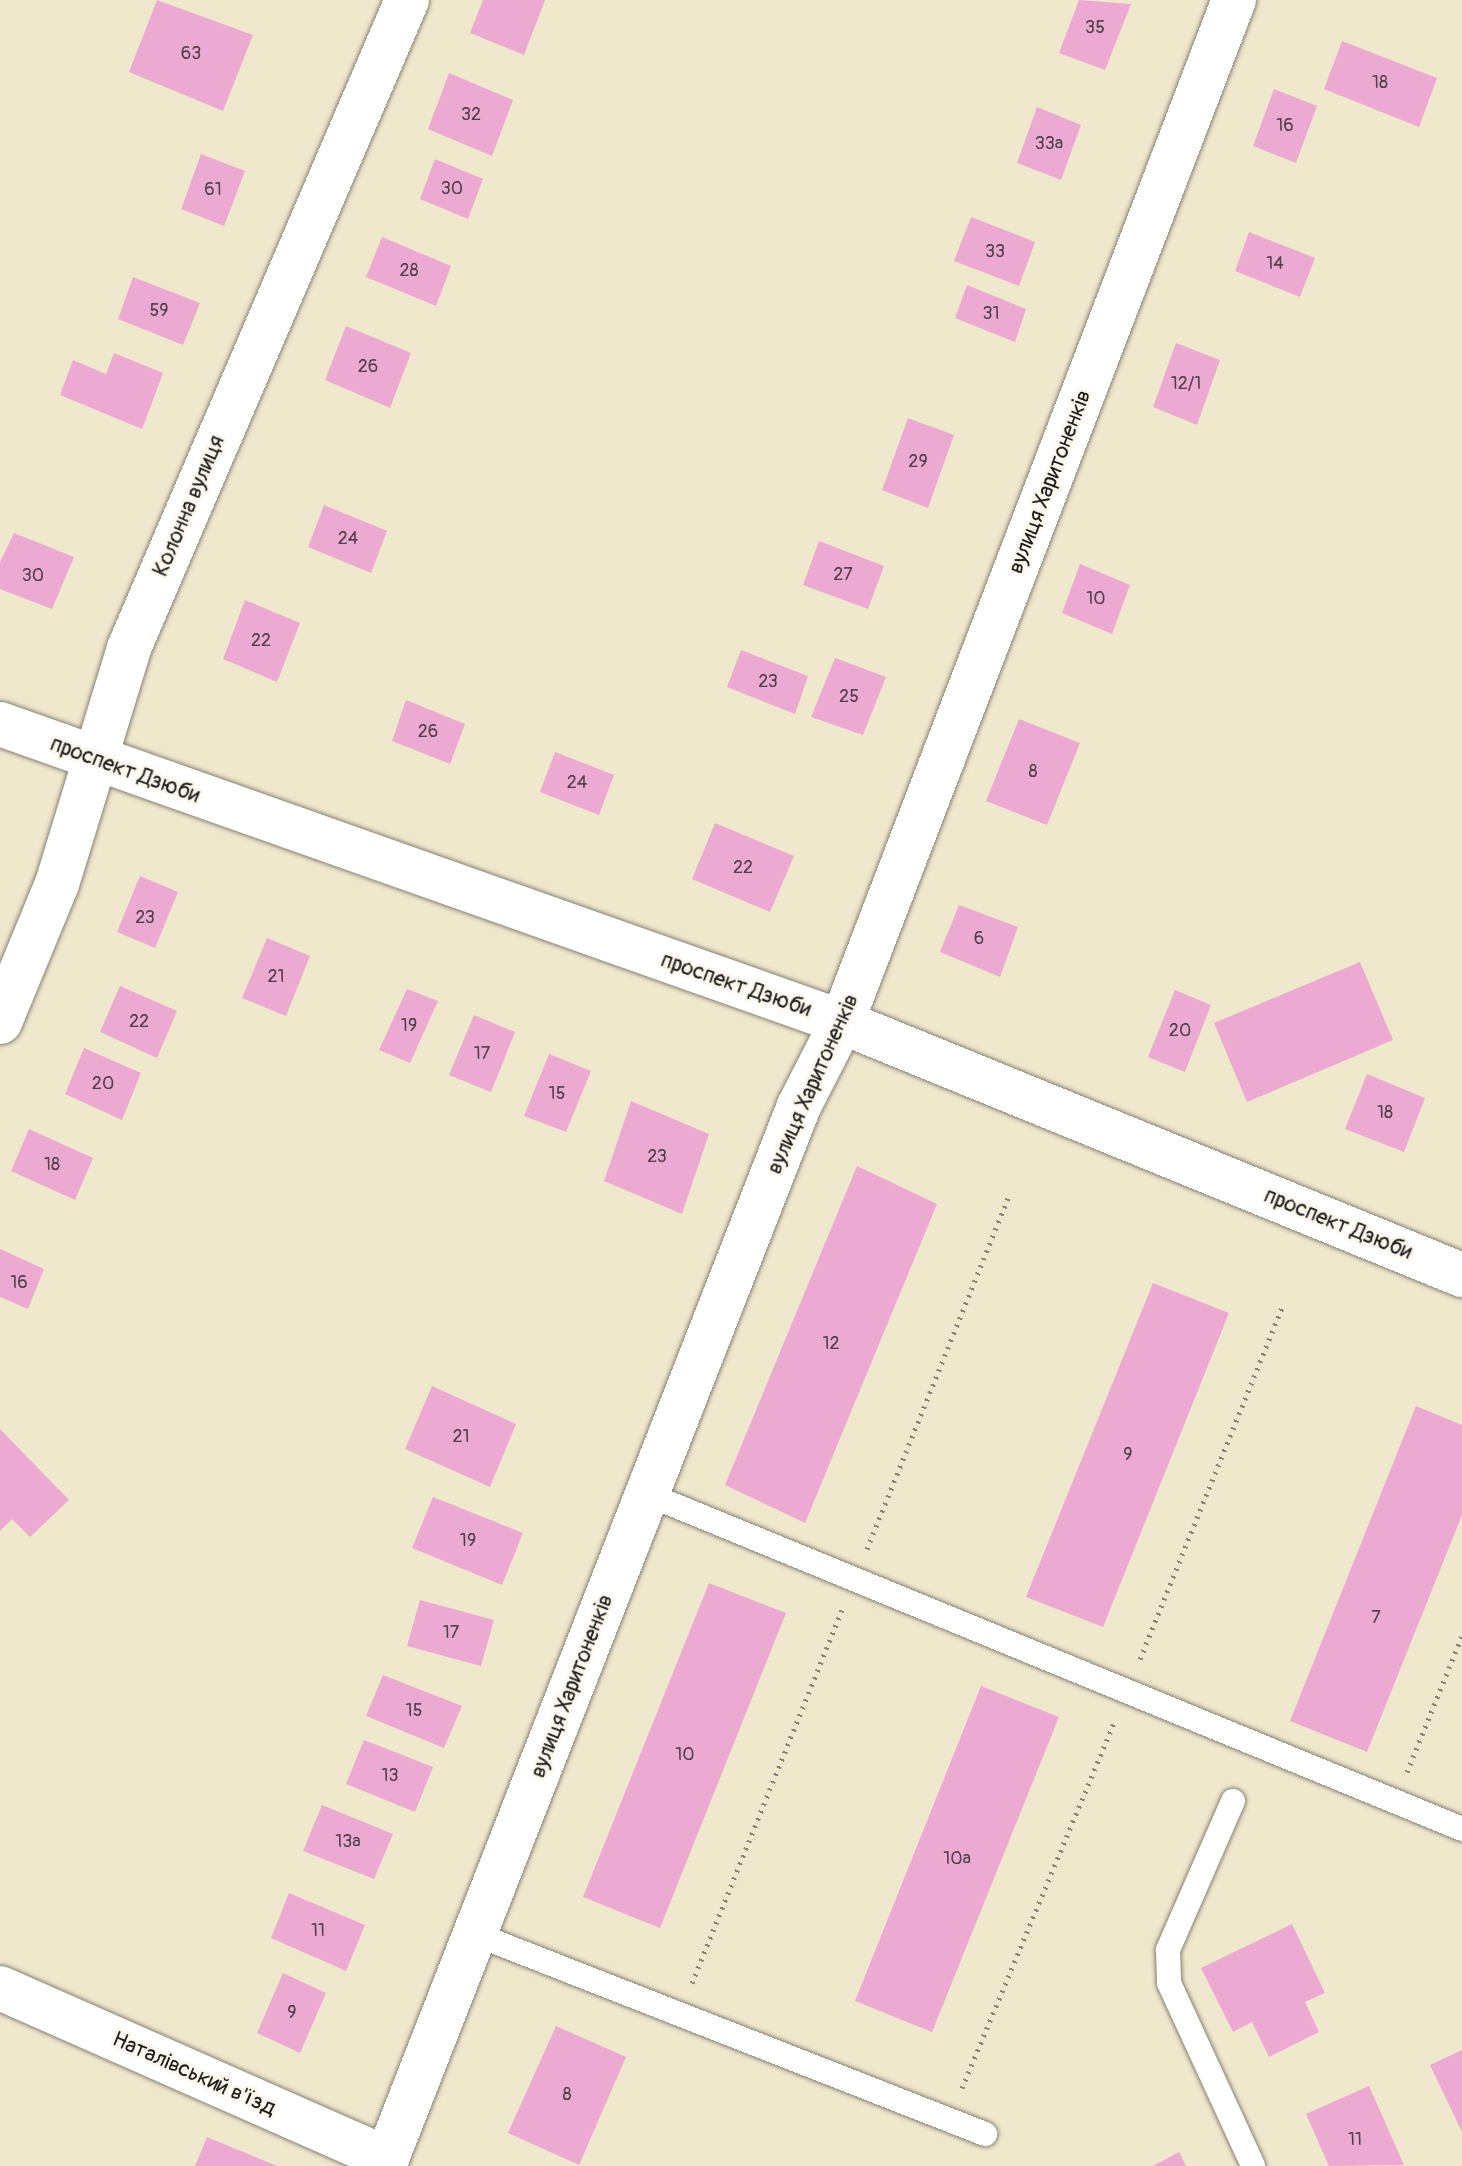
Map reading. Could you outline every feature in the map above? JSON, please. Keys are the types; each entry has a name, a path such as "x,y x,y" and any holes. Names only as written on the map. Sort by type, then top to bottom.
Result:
{"street":[{"name":"Колонна вулиця","path":"0,1022 57,884 92,759 129,648 407,0"},
{"name":"вулиця Харитоненків","path":"386,2162 799,1106 842,1022 1234,0"},
{"name":"проспект Дзюби","path":"0,724 842,1022 1462,1275"},
{"name":"Наталівський в'їзд","path":"0,1988 386,2162"}],"lane":[{"path":"647,1494 1462,1829"},
{"path":"1233,1801 1168,1950 1169,1983 1253,2166"},
{"path":"475,1934 985,2134"}],"path":[{"path":"949,2120 1282,1308"},
{"path":"1395,1801 1462,1636"}],"building":[{"path":"157,0 253,35 223,111 129,72"},
{"path":"483,0 545,0 524,55 470,33"},
{"path":"1079,0 1131,4 1105,70 1059,53"},
{"path":"1342,41 1437,78 1419,127 1324,89"},
{"path":"449,73 513,100 492,156 428,129"},
{"path":"1274,89 1317,106 1296,163 1253,146"},
{"path":"1037,107 1081,125 1061,180 1017,163"},
{"path":"201,154 245,171 224,226 181,209"},
{"path":"435,159 483,179 468,219 420,199"},
{"path":"971,217 1035,242 1019,286 954,261"},
{"path":"1249,232 1315,258 1300,297 1235,271"},
{"path":"382,237 451,266 436,306 366,277"},
{"path":"133,277 200,303 183,345 118,319"},
{"path":"967,285 1026,309 1015,342 955,318"},
{"path":"346,326 411,353 390,408 325,380"},
{"path":"1176,343 1220,360 1197,425 1153,407"},
{"path":"114,353 163,373 142,429 60,395 73,360 106,374"},
{"path":"908,418 954,435 928,508 882,490"},
{"path":"324,505 387,531 371,573 308,547"},
{"path":"14,533 74,557 52,609 0,589 0,562"},
{"path":"819,541 884,566 868,609 803,585"},
{"path":"1080,564 1130,585 1112,634 1062,613"},
{"path":"245,600 300,623 277,682 223,659"},
{"path":"741,650 808,676 795,714 727,687"},
{"path":"835,658 886,677 863,735 811,717"},
{"path":"406,700 465,724 450,764 392,741"},
{"path":"1019,719 1080,743 1047,825 986,801"},
{"path":"555,752 614,775 599,815 540,792"},
{"path":"715,823 794,856 770,912 692,879"},
{"path":"140,876 178,892 155,948 117,932"},
{"path":"959,905 1018,927 1000,977 940,952"},
{"path":"267,938 310,956 286,1016 242,998"},
{"path":"1360,962 1393,1040 1247,1102 1214,1023"},
{"path":"120,986 177,1011 157,1058 100,1032"},
{"path":"407,989 438,1001 410,1063 379,1050"},
{"path":"1175,990 1211,1005 1185,1072 1148,1057"},
{"path":"474,1015 515,1032 491,1092 449,1075"},
{"path":"84,1048 141,1073 122,1120 65,1094"},
{"path":"549,1054 591,1071 566,1132 524,1116"},
{"path":"1367,1074 1425,1098 1404,1152 1345,1129"},
{"path":"631,1101 709,1134 682,1214 604,1181"},
{"path":"29,1129 93,1158 75,1200 11,1171"},
{"path":"857,1166 937,1204 805,1523 725,1485"},
{"path":"0,1249 44,1269 28,1309 0,1297"},
{"path":"1153,1283 1229,1313 1103,1627 1026,1597"},
{"path":"432,1386 516,1424 490,1487 405,1449"},
{"path":"1416,1406 1462,1425 1462,1515 1367,1752 1290,1721"},
{"path":"0,1429 69,1500 30,1537 12,1519 0,1531"},
{"path":"433,1497 523,1533 502,1585 412,1548"},
{"path":"709,1583 786,1613 660,1928 583,1897"},
{"path":"420,1600 494,1620 481,1666 407,1646"},
{"path":"383,1675 462,1706 444,1748 366,1716"},
{"path":"981,1686 1059,1717 932,2032 855,2001"},
{"path":"364,1740 433,1767 415,1812 346,1784"},
{"path":"322,1805 393,1834 374,1879 303,1851"},
{"path":"289,1893 365,1925 346,1971 271,1938"},
{"path":"1292,1924 1325,1993 1305,2002 1319,2032 1269,2057 1252,2022 1233,2032 1201,1968"},
{"path":"283,1973 326,1993 300,2053 257,2033"},
{"path":"556,2026 626,2057 579,2165 508,2133"},
{"path":"1462,2050 1462,2132 1430,2065"},
{"path":"1369,2086 1404,2165 1329,2166 1306,2114"},
{"path":"207,2137 277,2166 195,2166"},
{"path":"1179,2152 1186,2166 1153,2166"}]}
